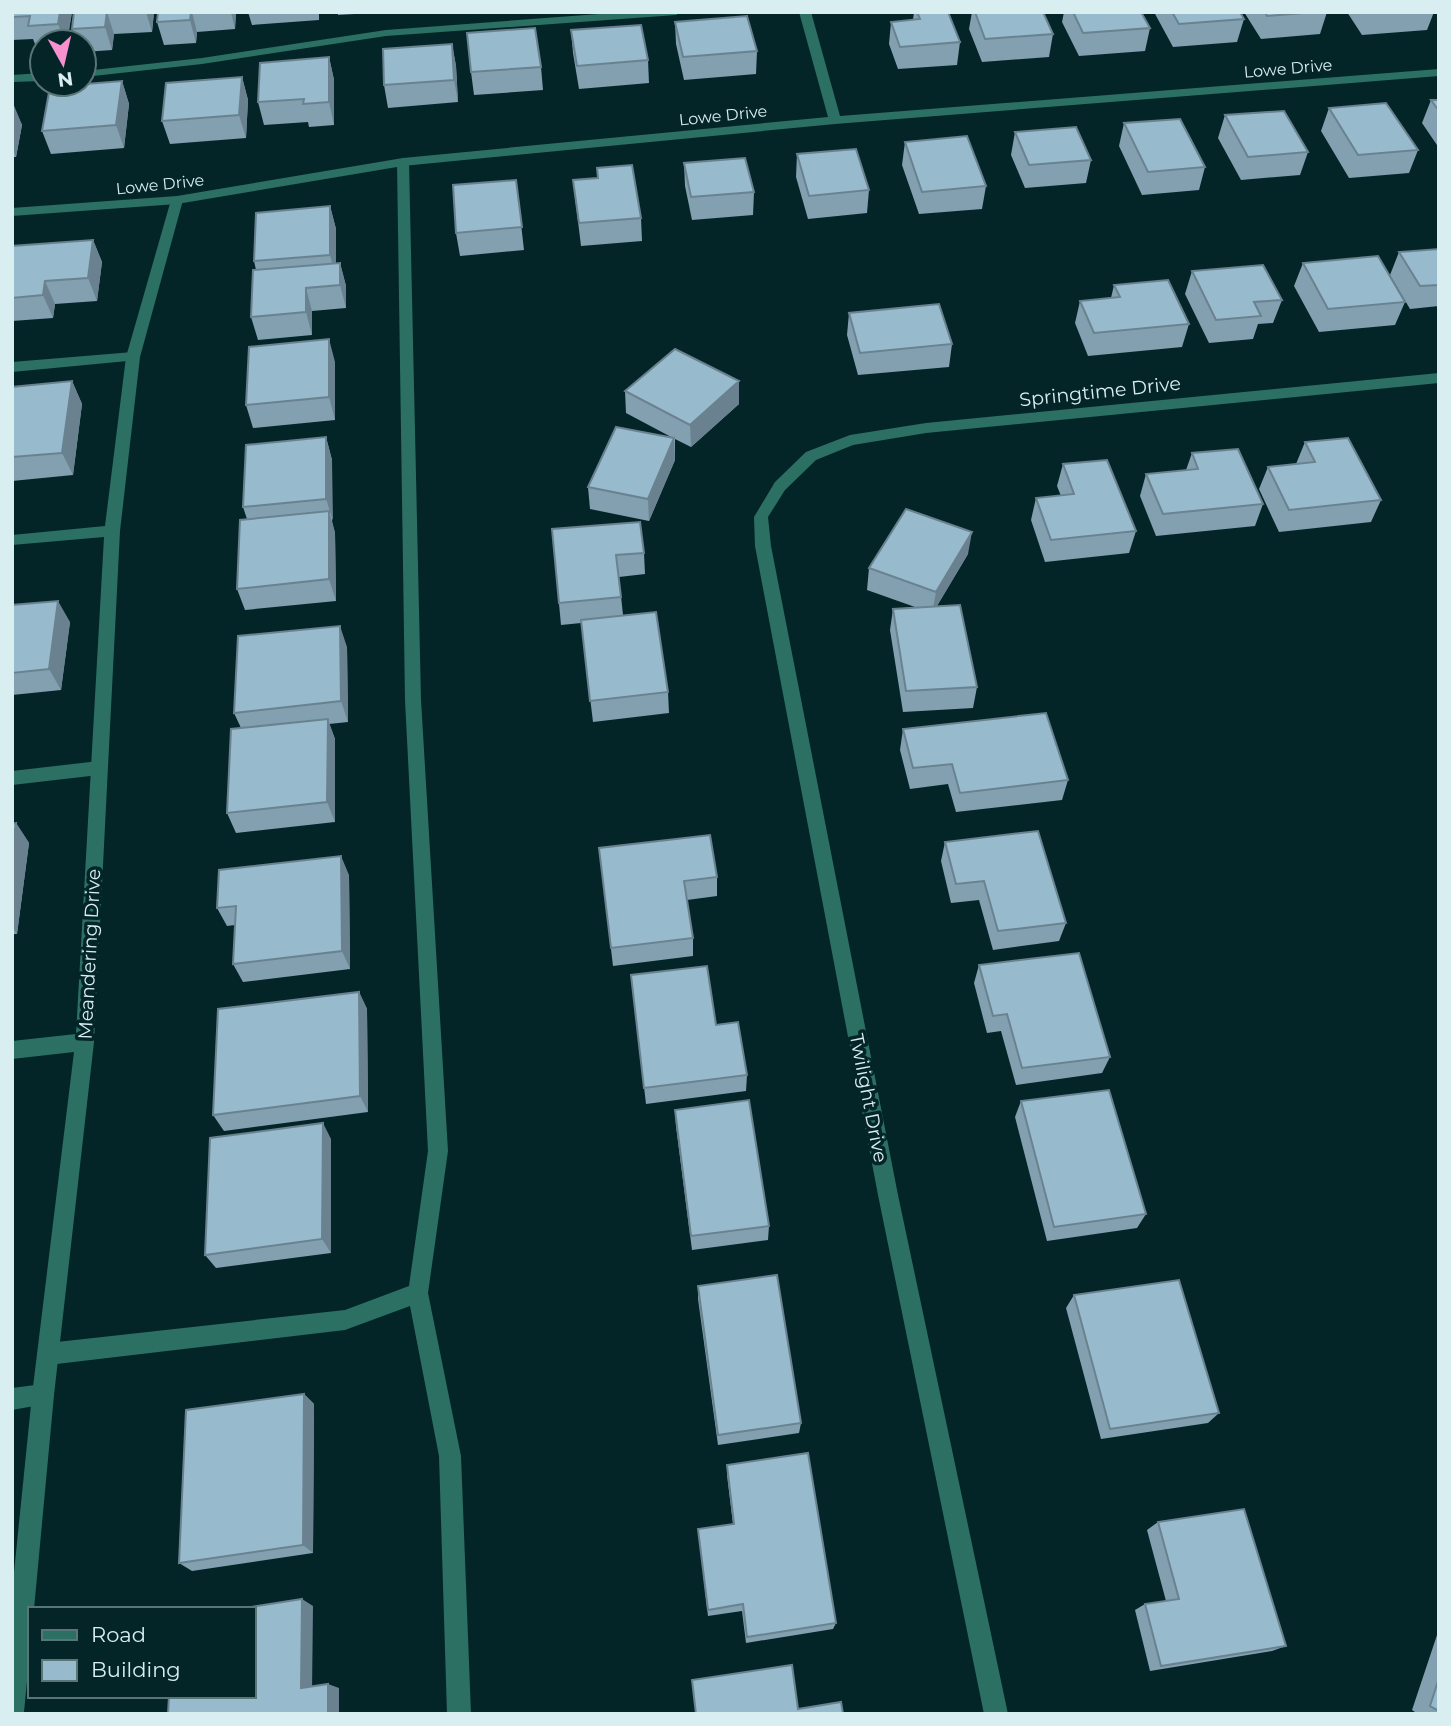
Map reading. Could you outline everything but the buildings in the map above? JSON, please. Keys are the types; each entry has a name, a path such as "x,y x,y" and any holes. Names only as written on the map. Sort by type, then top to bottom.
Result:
{"street":[{"path":"98,72 202,61 386,33 676,12"},
{"path":"805,12 835,120"},
{"name":"Lowe Drive","path":"12,212 177,200 403,162 835,120 1439,72"},
{"path":"403,162 413,700 438,1151 418,1293 450,1456 459,1714"},
{"name":"Meandering Drive","path":"12,1712 43,1395 85,1042 112,531 133,357 177,200"},
{"path":"12,367 133,357"},
{"name":"Springtime Drive","path":"780,486 811,456 850,440 926,428 1439,378"},
{"name":"Twilight Drive","path":"780,486 761,517 763,546 888,1195 996,1714"},
{"path":"12,540 112,531"},
{"path":"12,778 99,768"},
{"path":"12,1050 85,1042"},
{"path":"48,1354 345,1320 418,1293"},
{"path":"12,1399 43,1395"}]}
